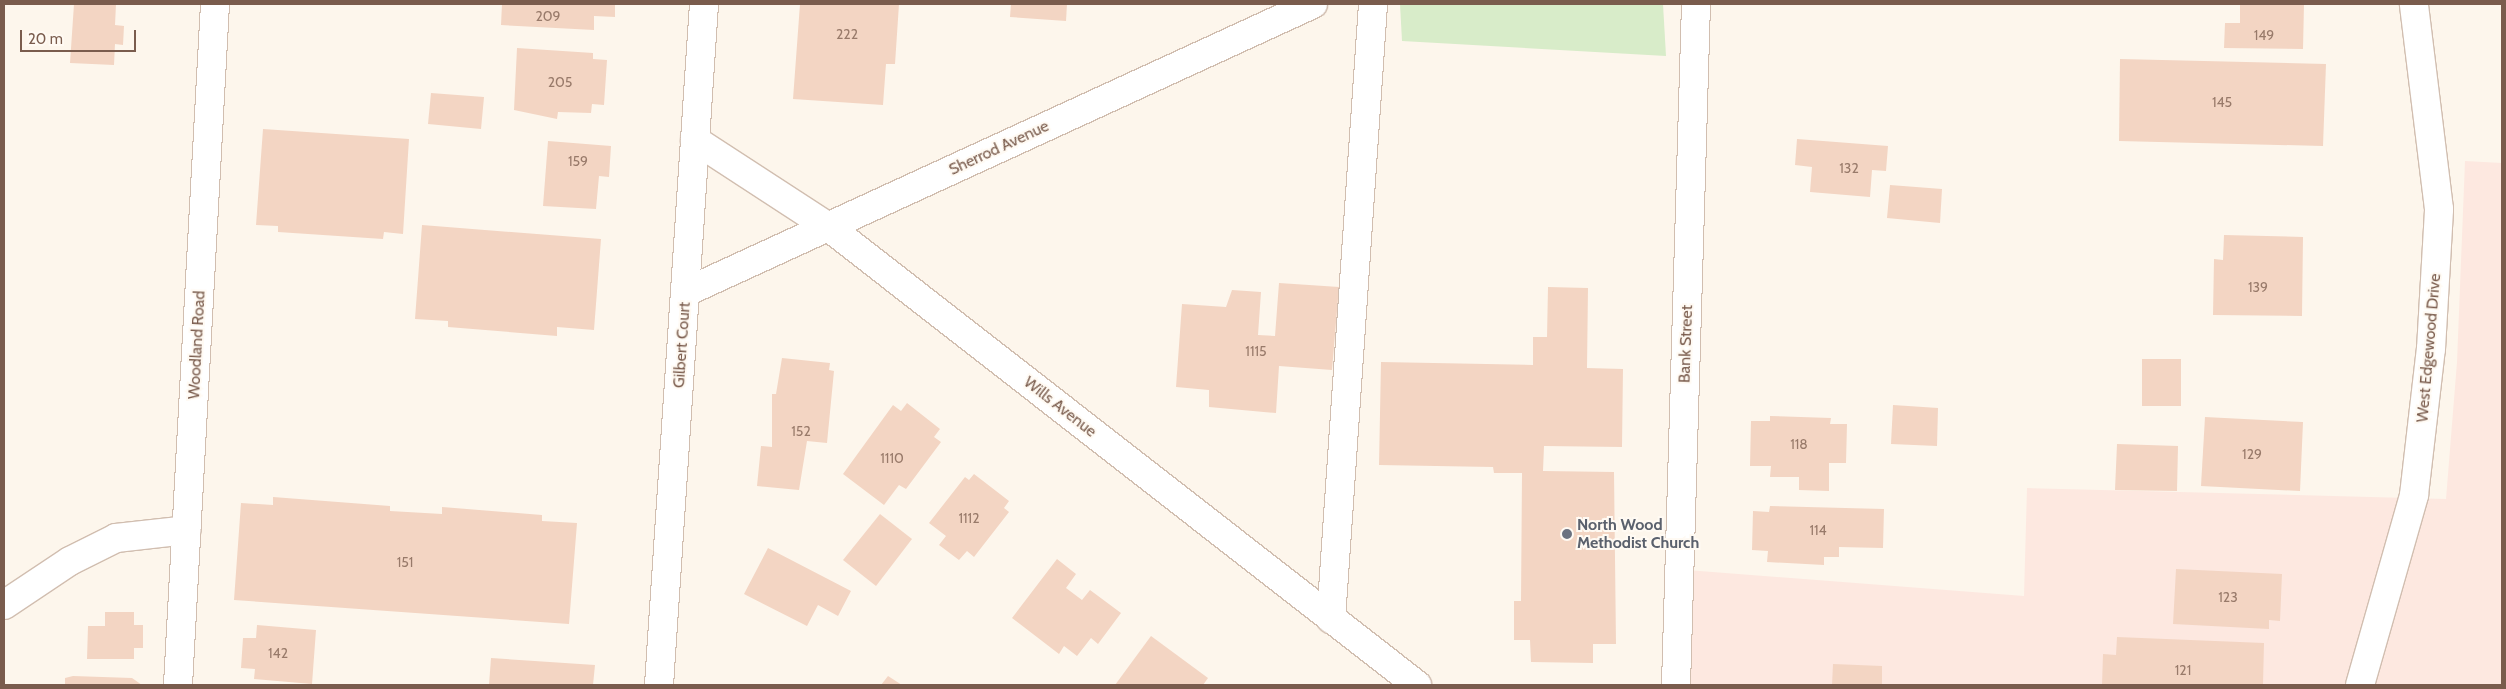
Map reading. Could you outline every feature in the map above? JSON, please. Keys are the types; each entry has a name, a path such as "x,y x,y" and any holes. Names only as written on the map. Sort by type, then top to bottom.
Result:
{"street":[{"name":"Woodland Road","path":"178,685 216,4"},
{"name":"Gilbert Court","path":"659,685 704,4"},
{"name":"Sherrod Avenue","path":"686,292 830,228 1313,4"},
{"path":"1331,619 1373,4"},
{"name":"Bank Street","path":"1676,685 1696,4"},
{"name":"West Edgewood Drive","path":"2360,685 2414,495 2432,349 2439,209 2414,4"},
{"name":"Wills Avenue","path":"695,140 830,228 1417,685"},
{"path":"4,605 70,561 116,538 187,530"}],"shaded area":[{"path":"2465,161 2502,163 2502,685 1670,685 1674,569 2024,596 2027,488 2446,499 2457,362"}],"green space":[{"path":"1400,4 1663,4 1666,56 1402,41"}],"building":[{"path":"74,4 116,4 115,25 124,26 123,45 115,44 114,65 70,63"},
{"path":"502,4 615,4 615,17 594,16 594,30 501,25"},
{"path":"800,4 899,4 895,64 886,64 883,105 793,99"},
{"path":"1011,4 1067,4 1066,21 1010,17"},
{"path":"2240,4 2304,4 2303,49 2224,48 2225,23 2240,23"},
{"path":"517,48 593,53 593,59 607,60 604,105 592,104 591,113 558,112 557,119 514,110"},
{"path":"2120,59 2326,64 2323,146 2119,141"},
{"path":"431,93 484,97 481,129 428,124"},
{"path":"263,129 409,139 403,234 384,232 383,239 278,232 278,226 256,225"},
{"path":"1797,139 1888,146 1886,171 1872,170 1870,197 1810,192 1812,167 1795,165"},
{"path":"548,141 611,146 609,177 599,176 596,209 543,206"},
{"path":"1890,185 1942,189 1940,223 1887,218"},
{"path":"422,225 601,239 594,330 557,327 557,336 448,327 448,321 415,319"},
{"path":"2224,235 2303,237 2302,316 2213,315 2214,259 2223,260"},
{"path":"1279,283 1339,287 1332,370 1279,366 1276,413 1209,407 1209,390 1176,387 1182,304 1226,307 1232,290 1261,292 1258,335 1275,336"},
{"name":"North Wood Methodist Church","path":"1548,287 1588,288 1587,368 1623,369 1622,447 1544,446 1543,471 1614,472 1616,644 1593,644 1593,663 1531,662 1530,640 1514,640 1514,601 1521,601 1522,473 1494,473 1493,467 1379,465 1381,362 1533,365 1533,337 1547,337"},
{"path":"782,358 830,363 829,370 834,371 827,443 807,441 799,490 757,486 761,446 772,447 772,394 776,394"},
{"path":"2142,359 2181,359 2181,406 2142,406"},
{"path":"907,403 940,429 934,437 941,442 906,489 899,485 884,505 843,474 893,405 901,411"},
{"path":"1893,405 1938,408 1937,446 1891,444"},
{"path":"1770,416 1831,418 1830,424 1847,424 1846,463 1829,463 1829,491 1799,490 1799,477 1770,477 1771,466 1750,466 1751,421 1770,421"},
{"path":"2205,417 2303,422 2300,491 2201,486"},
{"path":"2117,444 2178,446 2177,491 2115,490"},
{"path":"974,474 1009,501 1004,508 1009,512 974,557 967,551 959,560 939,545 946,536 929,523 965,477 969,480"},
{"path":"273,497 390,506 390,511 442,514 442,507 542,515 542,521 577,523 569,624 234,600 241,503 273,505"},
{"path":"1770,506 1884,509 1883,548 1839,547 1839,557 1824,557 1824,565 1767,562 1768,551 1752,550 1753,511 1769,512"},
{"path":"880,514 912,539 876,586 843,560"},
{"path":"768,548 851,591 838,616 818,605 807,626 744,594"},
{"path":"1057,559 1076,574 1066,588 1082,600 1090,590 1121,613 1098,644 1091,638 1077,656 1064,646 1059,654 1012,618"},
{"path":"2176,569 2282,574 2280,621 2269,620 2269,629 2173,624"},
{"path":"105,612 134,612 134,625 143,625 143,648 134,648 134,659 87,659 88,626 105,626"},
{"path":"257,625 316,630 312,684 254,679 255,669 241,668 243,638 256,638"},
{"path":"1151,636 1208,678 1203,685 1115,685"},
{"path":"2117,637 2264,643 2263,685 2102,685 2103,654 2116,655"},
{"path":"491,658 595,665 593,685 489,685"},
{"path":"1833,664 1882,666 1882,685 1832,685"},
{"path":"73,676 132,678 142,685 65,685 65,678"},
{"path":"888,676 902,685 881,685"}],"place":[{"name":"North Wood Methodist Church","path":"1567,534"}]}
